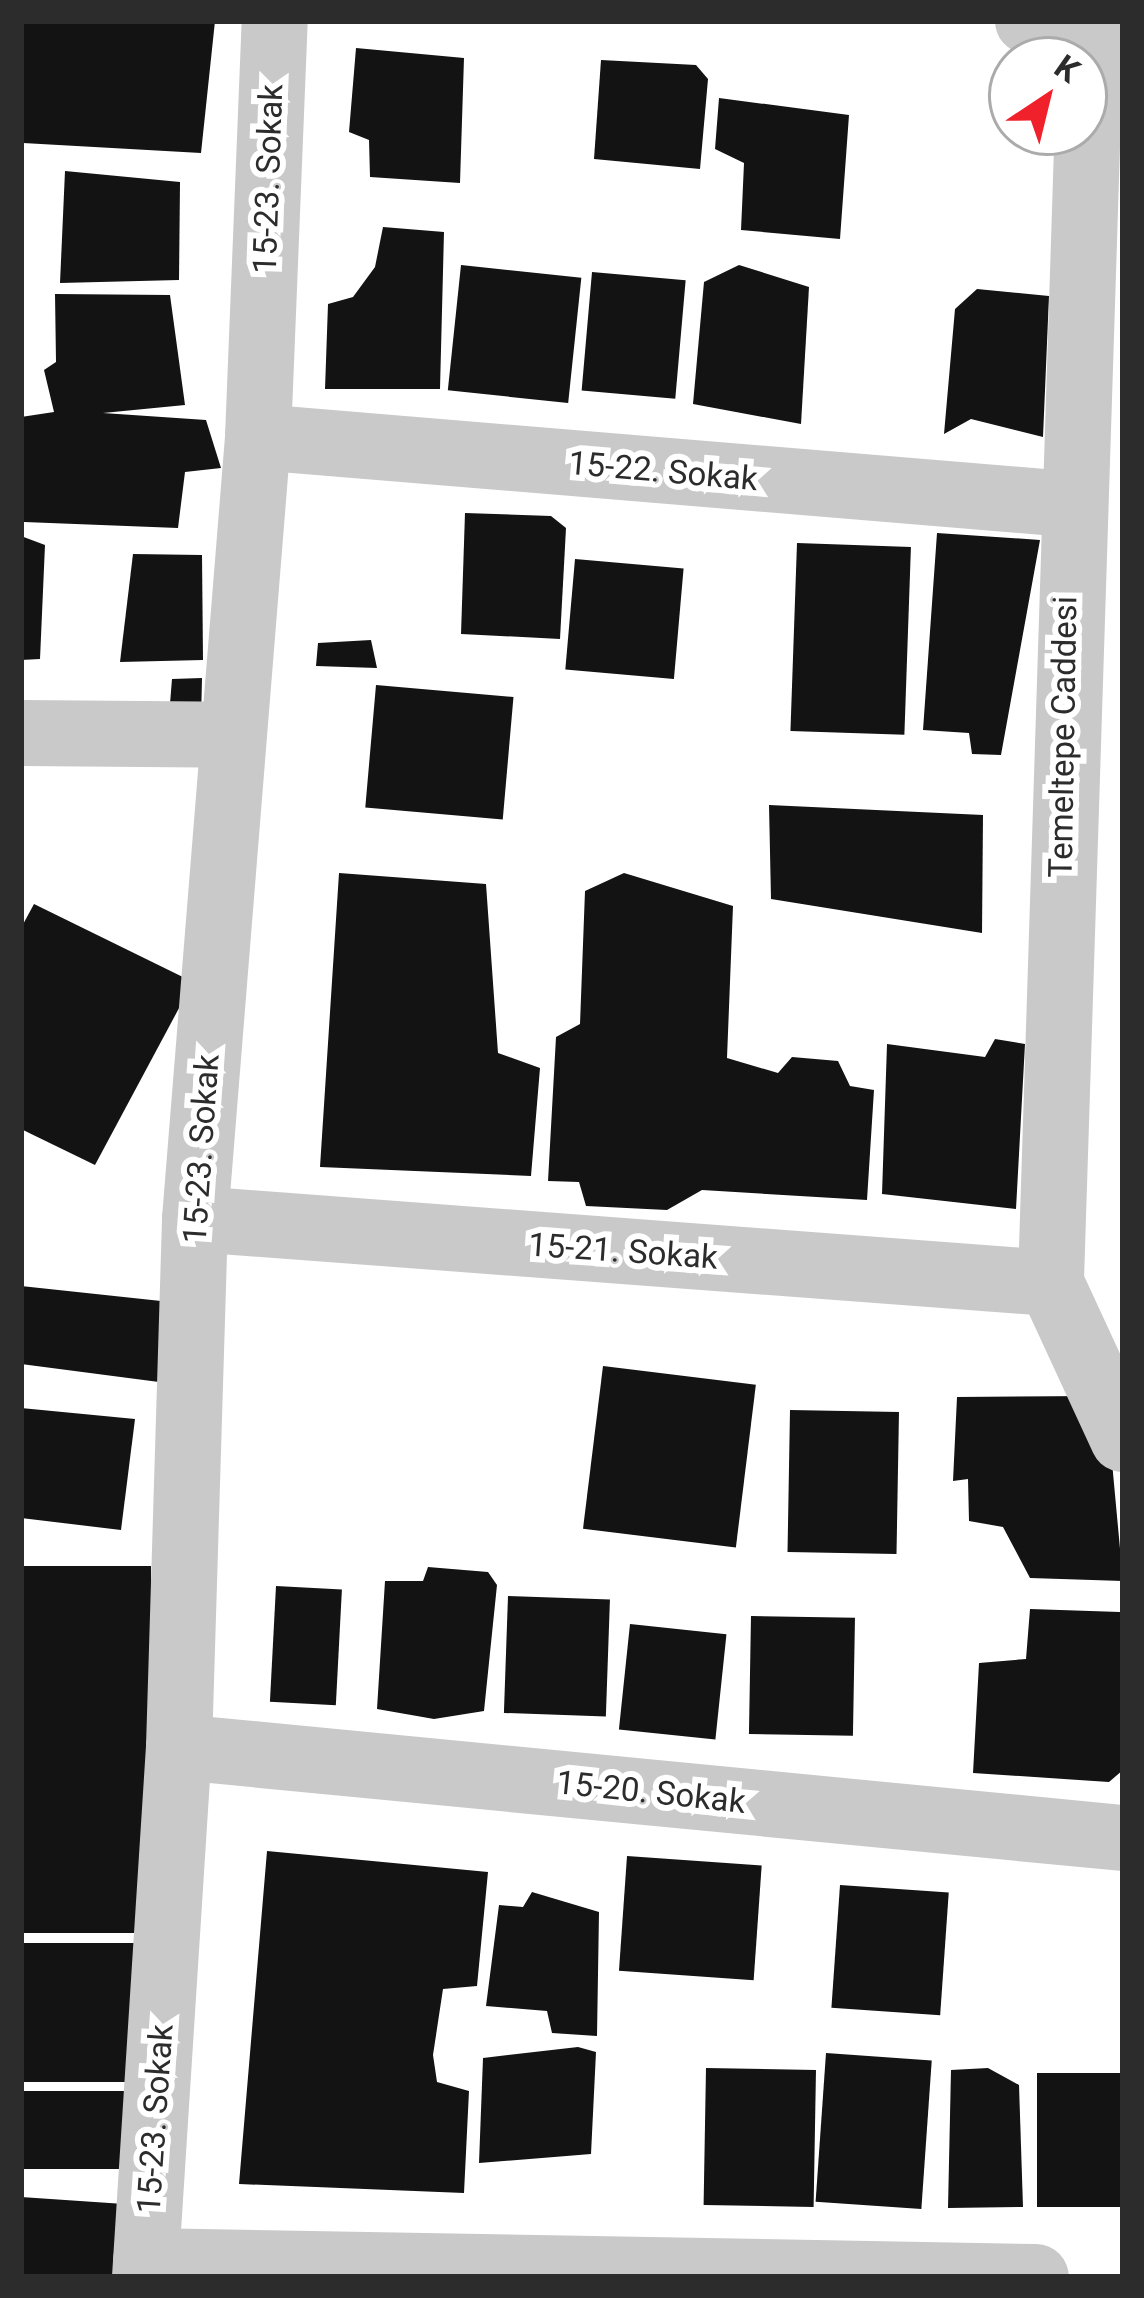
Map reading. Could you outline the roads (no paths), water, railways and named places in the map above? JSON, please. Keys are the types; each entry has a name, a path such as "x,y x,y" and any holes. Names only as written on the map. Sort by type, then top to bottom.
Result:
{"street":[{"name":"15-23. Sokak","path":"145,2269 179,1747 195,1219 257,437 275,21"},
{"name":"Temeltepe Caddesi","path":"1070,22 1068,504 1052,1283 1123,1439"},
{"name":"15-22. Sokak","path":"257,437 1068,504"},
{"path":"21,733 233,735"},
{"name":"15-21. Sokak","path":"195,1219 1052,1283"},
{"name":"15-20. Sokak","path":"179,1747 1123,1838"},
{"path":"145,2269 1036,2277"}]}
